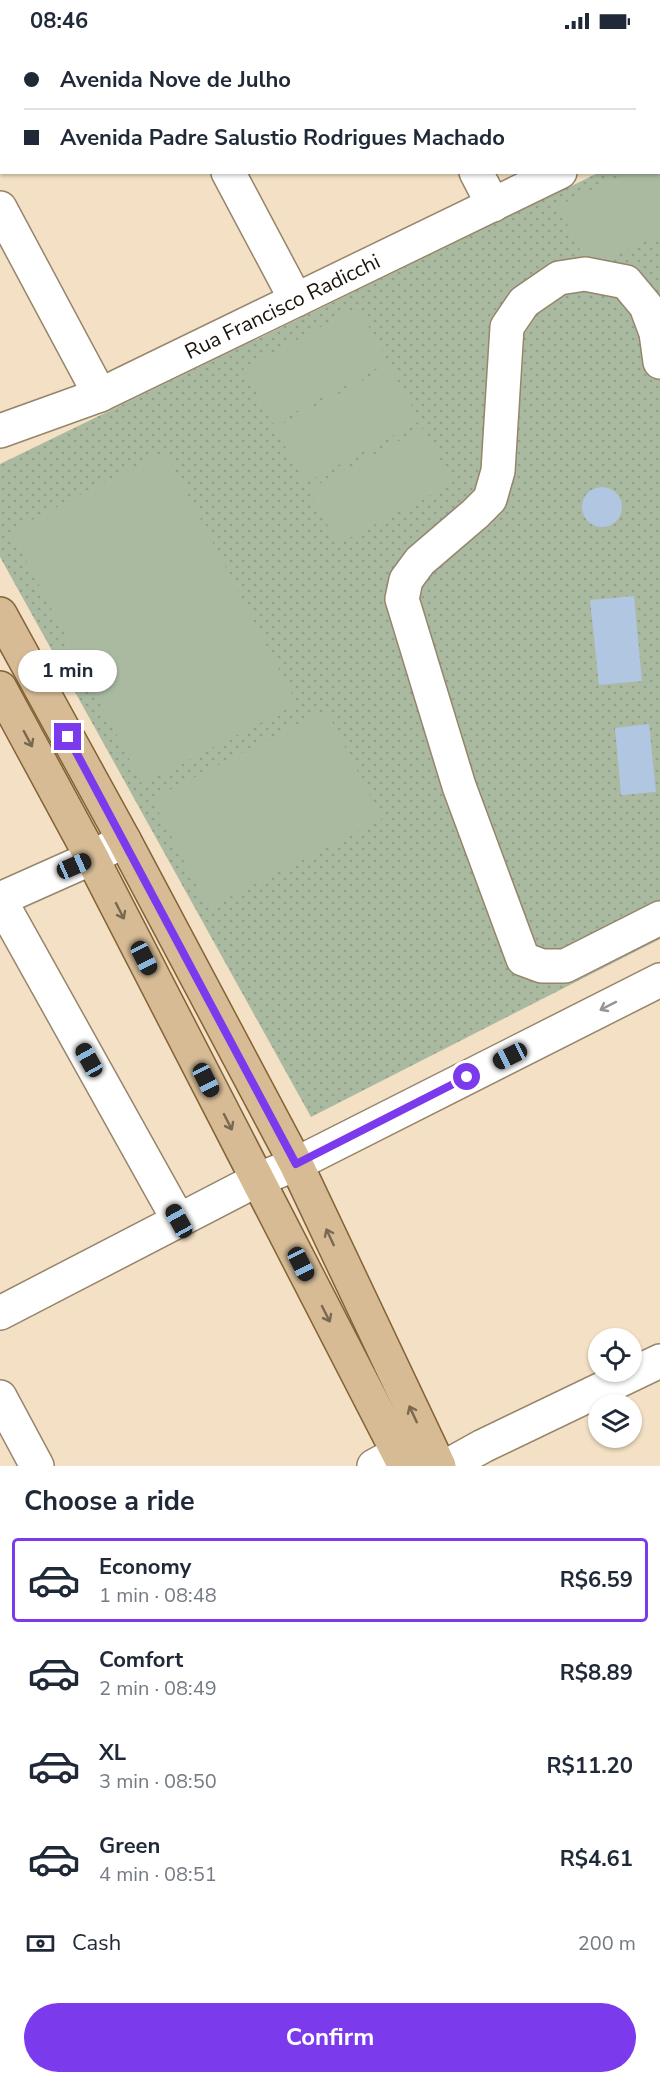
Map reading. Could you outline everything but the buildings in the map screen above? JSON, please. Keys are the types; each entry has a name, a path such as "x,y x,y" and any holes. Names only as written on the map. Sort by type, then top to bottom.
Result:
{"main road":[{"path":"0,614 124,840 296,1164 415,1461"},
{"path":"0,688 92,858 257,1180 415,1461"}],"street":[{"path":"229,174 296,300"},
{"path":"477,174 493,205"},
{"name":"Rua Francisco Radicchi","path":"0,431 100,394 556,174"},
{"path":"0,208 100,394"},
{"path":"660,362 656,333 646,306 626,282 585,274 559,278 524,302 507,327 498,471 490,499 420,561 406,580 402,599 459,786 523,959 542,966 565,966 660,918"},
{"path":"124,840 92,858 0,900 179,1221"},
{"path":"0,1313 257,1180 296,1164 660,980"},
{"path":"415,1461 483,1446 660,1361"},
{"path":"0,1397 37,1466"}],"green space":[{"path":"596,174 660,174 660,939 311,1117 0,557 0,464"},
{"path":"624,174 660,174 660,234 589,268 558,206"},
{"path":"358,307 388,362 273,424 243,369"},
{"path":"390,366 420,421 305,483 275,428"},
{"path":"423,428 453,483 338,544 308,490"},
{"path":"165,451 297,704 142,784 11,531"},
{"path":"326,710 382,819 208,908 152,799"}],"water":[{"path":"602,487 616,493 622,507 616,521 602,527 588,521 582,507 588,493"},
{"path":"634,596 642,681 599,685 590,600"},
{"path":"649,724 656,792 621,795 615,728"}],"route":[{"path":"68,737 296,1164 467,1077"}]}
